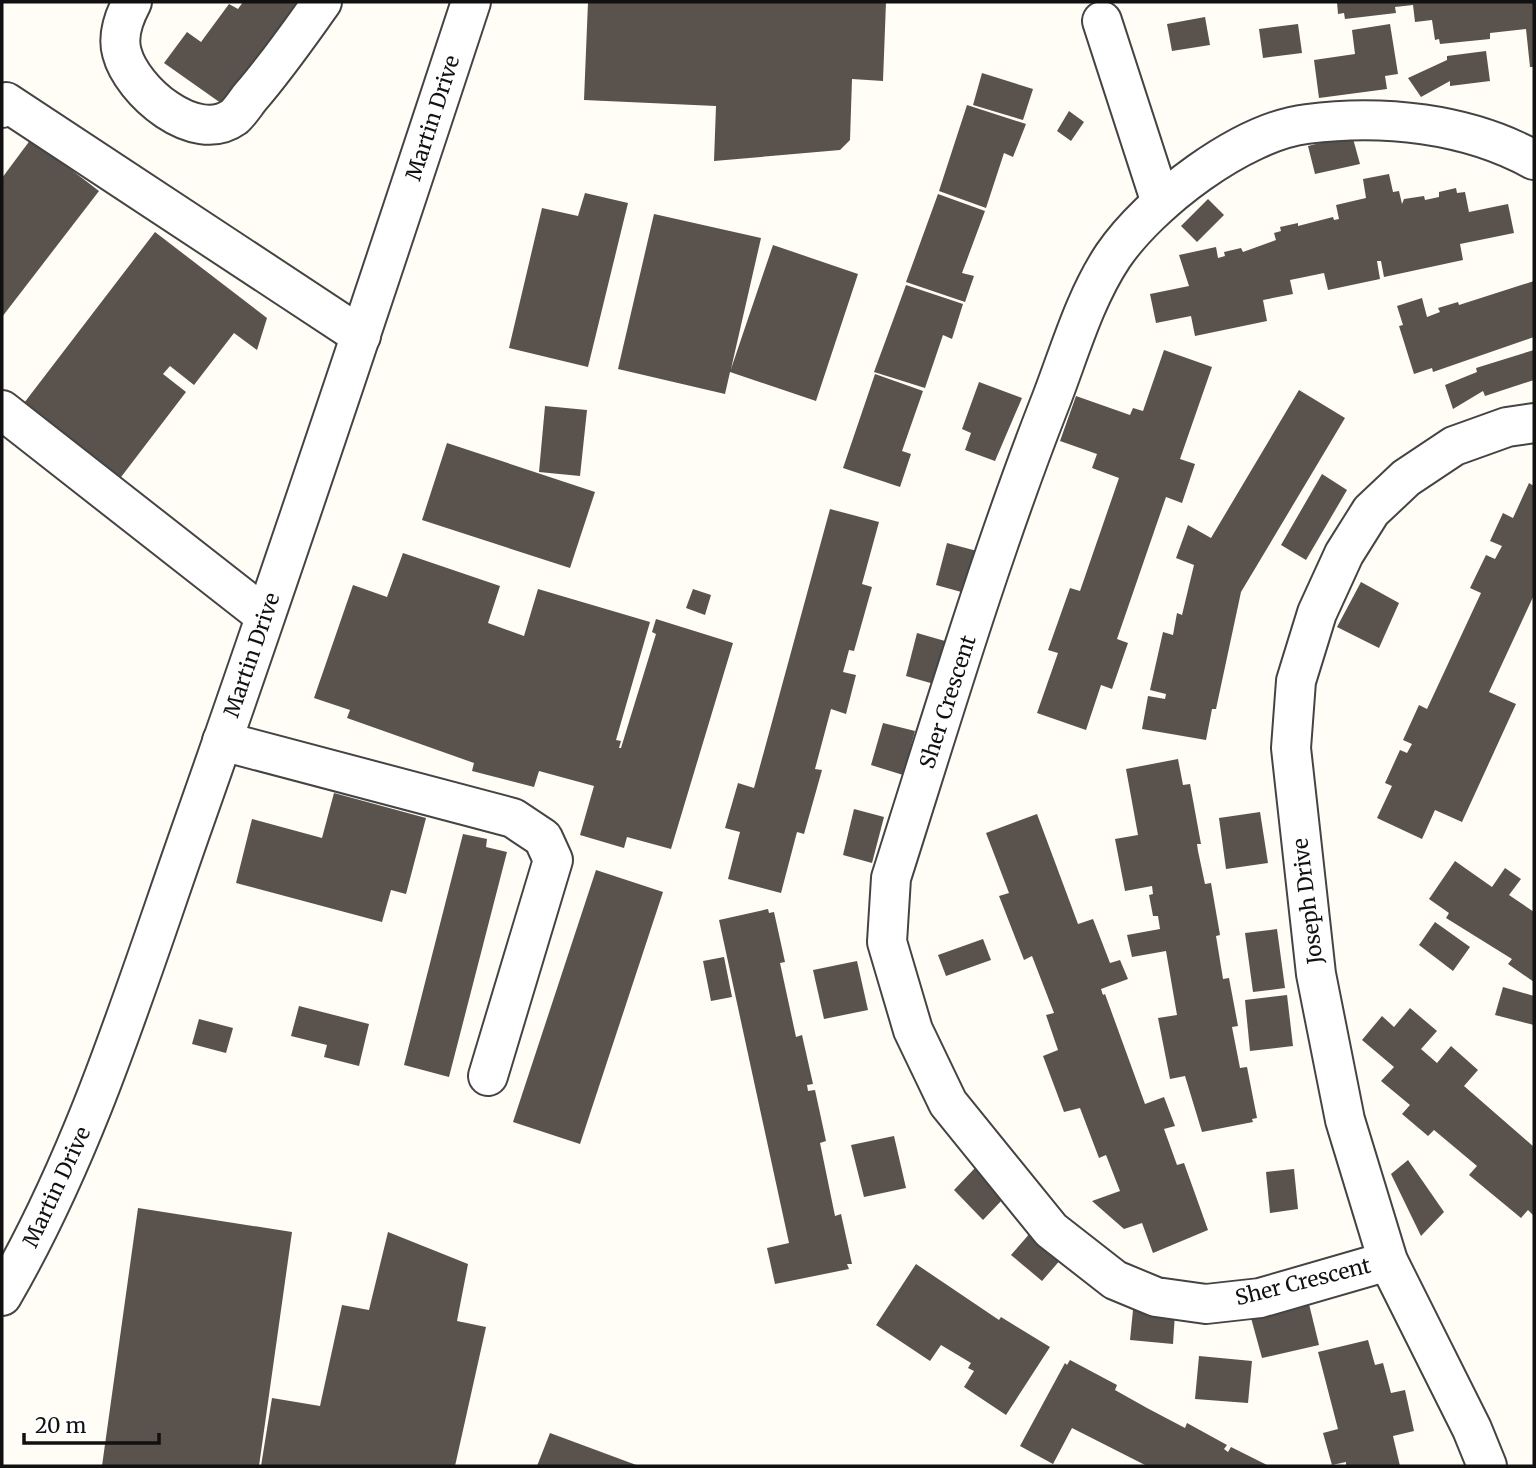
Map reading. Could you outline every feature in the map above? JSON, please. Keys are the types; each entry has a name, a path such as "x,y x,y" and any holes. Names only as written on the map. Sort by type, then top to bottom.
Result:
{"street":[{"path":"132,2 121,34 122,54 137,83 164,109 188,121 213,125 234,117 272,72 322,2"},
{"name":"Martin Drive","path":"2,1296 58,1191 92,1109 361,336 471,2"},
{"path":"1102,21 1161,203"},
{"path":"2,107 6,102 361,336"},
{"name":"Sher Crescent","path":"1388,1261 1260,1298 1206,1304 1156,1297 1115,1280 1051,1230 948,1103 912,1030 887,942 891,878 1030,456 1090,300 1114,255 1161,203 1206,167 1249,143 1305,124 1376,121 1435,125 1481,138 1534,160"},
{"path":"2,410 265,616"},
{"name":"Joseph Drive","path":"1487,1466 1472,1429 1388,1261 1345,1120 1316,974 1291,748 1296,681 1317,613 1344,554 1371,511 1406,478 1454,446 1507,427 1534,423"},
{"path":"222,741 513,818 543,838 553,860 488,1076"}],"building":[{"path":"243,2 300,2 225,106 164,63 187,32 201,42 229,4 238,9"},
{"path":"588,2 886,2 883,81 852,79 850,140 840,150 714,161 716,106 584,100"},
{"path":"1337,2 1534,2 1534,67 1530,67 1526,29 1490,33 1490,39 1440,44 1439,39 1435,40 1432,20 1415,22 1413,5 1395,7 1396,13 1345,19 1344,13 1338,14"},
{"path":"1205,17 1210,45 1172,51 1167,24"},
{"path":"1298,24 1302,53 1263,58 1259,29"},
{"path":"1390,24 1398,74 1385,76 1387,89 1319,98 1314,60 1355,54 1352,30"},
{"path":"1486,51 1490,81 1450,86 1450,81 1421,97 1408,78 1447,60 1447,56"},
{"path":"982,73 1033,89 1023,120 973,105"},
{"path":"967,105 1026,124 1013,157 1004,153 986,208 939,191"},
{"path":"1069,111 1084,122 1071,141 1057,131"},
{"path":"1352,135 1360,164 1315,174 1308,146"},
{"path":"31,139 99,191 2,317 2,178"},
{"path":"1389,174 1393,192 1399,191 1402,204 1404,199 1424,196 1425,200 1439,197 1439,192 1456,188 1457,193 1465,192 1469,212 1508,204 1514,233 1460,244 1463,260 1384,277 1381,261 1377,261 1380,279 1328,290 1324,273 1290,280 1293,294 1263,300 1267,321 1195,336 1191,316 1156,323 1150,294 1189,286 1179,255 1216,247 1218,258 1225,256 1224,252 1241,248 1243,252 1276,240 1274,233 1281,231 1280,227 1298,223 1298,226 1333,217 1334,220 1339,219 1336,205 1366,198 1363,179"},
{"path":"585,193 628,203 588,367 509,348 542,208 578,216"},
{"path":"938,194 985,211 962,273 974,276 965,302 906,282"},
{"path":"1208,199 1224,215 1197,242 1181,226"},
{"path":"654,214 761,238 731,369 773,245 858,274 816,401 730,372 725,394 618,369"},
{"path":"155,232 267,318 257,350 234,333 194,385 170,366 163,374 186,392 118,481 21,407"},
{"path":"1534,281 1534,337 1433,372 1432,368 1414,374 1399,326 1403,325 1397,306 1422,298 1427,317 1440,312 1438,308 1458,302 1459,305"},
{"path":"906,285 963,304 952,339 943,335 925,388 874,372"},
{"path":"1164,350 1212,367 1180,459 1195,464 1182,503 1166,497 1117,639 1128,643 1112,689 1101,685 1086,730 1037,713 1058,653 1048,650 1070,588 1080,591 1119,478 1092,468 1097,454 1060,441 1076,396 1130,415 1133,408 1143,411"},
{"path":"1534,350 1534,380 1485,396 1483,391 1453,409 1445,385 1477,372 1476,368"},
{"path":"875,374 923,391 902,451 911,454 900,487 843,468"},
{"path":"979,382 1022,398 995,461 965,450 971,433 962,429"},
{"path":"1299,390 1345,418 1241,592 1216,709 1212,709 1206,740 1142,729 1148,696 1165,699 1166,694 1150,690 1163,632 1173,635 1177,613 1182,615 1194,565 1176,558 1188,525 1211,538"},
{"path":"545,406 587,410 580,476 539,472"},
{"path":"447,443 595,492 570,568 422,520"},
{"path":"1322,474 1347,490 1306,560 1281,545"},
{"path":"1529,483 1534,486 1534,595 1489,692 1516,704 1462,822 1435,810 1422,839 1377,818 1392,786 1385,783 1400,750 1407,753 1412,744 1403,740 1419,705 1427,709 1481,593 1470,588 1486,555 1495,559 1502,546 1490,541 1503,513 1513,518"},
{"path":"830,509 879,522 862,584 872,587 854,651 849,650 843,672 856,675 846,714 831,709 815,769 822,770 804,834 797,832 781,893 728,879 740,832 725,828 738,783 754,788"},
{"path":"947,543 977,551 965,593 936,585"},
{"path":"403,553 500,586 488,623 524,636 538,589 650,622 616,740 621,741 619,748 656,634 652,632 656,619 733,643 671,849 627,837 624,848 580,835 594,786 539,771 534,787 472,771 474,763 347,718 350,710 314,698 353,585 387,597"},
{"path":"1361,582 1399,603 1379,648 1337,627"},
{"path":"693,589 711,595 705,615 686,608"},
{"path":"917,633 945,641 934,684 906,676"},
{"path":"883,723 915,731 903,775 871,765"},
{"path":"1178,759 1183,785 1190,784 1201,844 1197,844 1198,851 1205,884 1211,883 1220,935 1216,936 1223,979 1229,978 1238,1026 1232,1027 1240,1068 1247,1067 1257,1118 1252,1119 1253,1122 1202,1132 1185,1076 1170,1079 1158,1018 1177,1015 1166,951 1132,957 1127,935 1160,929 1158,916 1153,916 1149,895 1153,894 1152,886 1125,891 1115,839 1138,835 1126,769"},
{"path":"334,793 426,818 406,894 391,890 382,922 236,883 252,819 322,838"},
{"path":"854,809 884,817 872,863 843,855"},
{"path":"1260,812 1268,863 1226,869 1219,818"},
{"path":"1037,814 1078,924 1093,919 1110,963 1120,960 1128,979 1101,989 1145,1104 1164,1097 1175,1126 1164,1129 1177,1165 1184,1163 1208,1230 1153,1253 1142,1223 1124,1229 1092,1201 1120,1191 1106,1155 1099,1158 1080,1108 1064,1112 1043,1056 1058,1050 1046,1015 1054,1013 1032,956 1024,960 999,896 1009,893 986,833"},
{"path":"463,834 487,839 486,847 507,852 449,1077 404,1065"},
{"path":"1455,861 1492,887 1505,868 1521,879 1509,895 1534,912 1534,982 1508,964 1512,959 1446,918 1449,913 1429,899"},
{"path":"596,870 663,892 580,1144 513,1122"},
{"path":"768,909 769,913 774,912 785,962 780,963 796,1037 802,1035 813,1084 807,1085 808,1091 815,1090 826,1141 820,1143 835,1216 841,1214 852,1264 847,1264 849,1269 775,1284 767,1248 789,1243 719,920"},
{"path":"1435,922 1470,947 1453,971 1419,945"},
{"path":"1277,929 1285,988 1253,992 1245,933"},
{"path":"983,939 991,960 946,976 938,955"},
{"path":"724,957 732,997 711,1001 703,961"},
{"path":"857,961 868,1010 824,1019 813,970"},
{"path":"1503,987 1534,996 1534,1025 1495,1015"},
{"path":"1287,995 1293,1046 1250,1051 1245,1000"},
{"path":"299,1006 369,1024 359,1066 324,1057 327,1045 291,1036"},
{"path":"1410,1008 1437,1031 1421,1049 1437,1063 1451,1046 1478,1070 1464,1086 1534,1147 1534,1216 1528,1210 1521,1218 1469,1175 1477,1166 1434,1130 1428,1136 1402,1114 1410,1105 1381,1081 1394,1067 1362,1040 1382,1016 1394,1027"},
{"path":"199,1019 233,1028 226,1053 192,1044"},
{"path":"894,1136 906,1188 864,1197 851,1145"},
{"path":"1408,1160 1444,1212 1421,1236 1391,1174"},
{"path":"975,1168 1004,1198 983,1220 954,1190"},
{"path":"1294,1169 1298,1209 1270,1213 1266,1172"},
{"path":"138,1208 292,1232 259,1466 102,1466"},
{"path":"388,1232 468,1264 457,1321 486,1327 455,1466 261,1466 272,1398 320,1406 342,1305 369,1310"},
{"path":"1031,1232 1062,1258 1042,1281 1011,1255"},
{"path":"916,1264 999,1320 1001,1317 1050,1347 1006,1415 964,1387 974,1371 968,1368 971,1363 941,1345 930,1361 876,1325"},
{"path":"1309,1304 1319,1345 1262,1358 1251,1318"},
{"path":"1133,1310 1175,1313 1173,1344 1130,1340"},
{"path":"1368,1340 1375,1365 1383,1363 1391,1393 1405,1390 1414,1431 1393,1436 1400,1466 1346,1466 1346,1462 1332,1465 1323,1433 1338,1429 1318,1352"},
{"path":"1199,1356 1252,1361 1248,1403 1195,1399"},
{"path":"1070,1360 1117,1385 1115,1390 1147,1408 1185,1428 1187,1423 1227,1445 1224,1449 1228,1452 1231,1447 1269,1466 1147,1466 1072,1428 1053,1464 1020,1446 1065,1363 1067,1365"},
{"path":"550,1433 639,1466 537,1466"}]}
